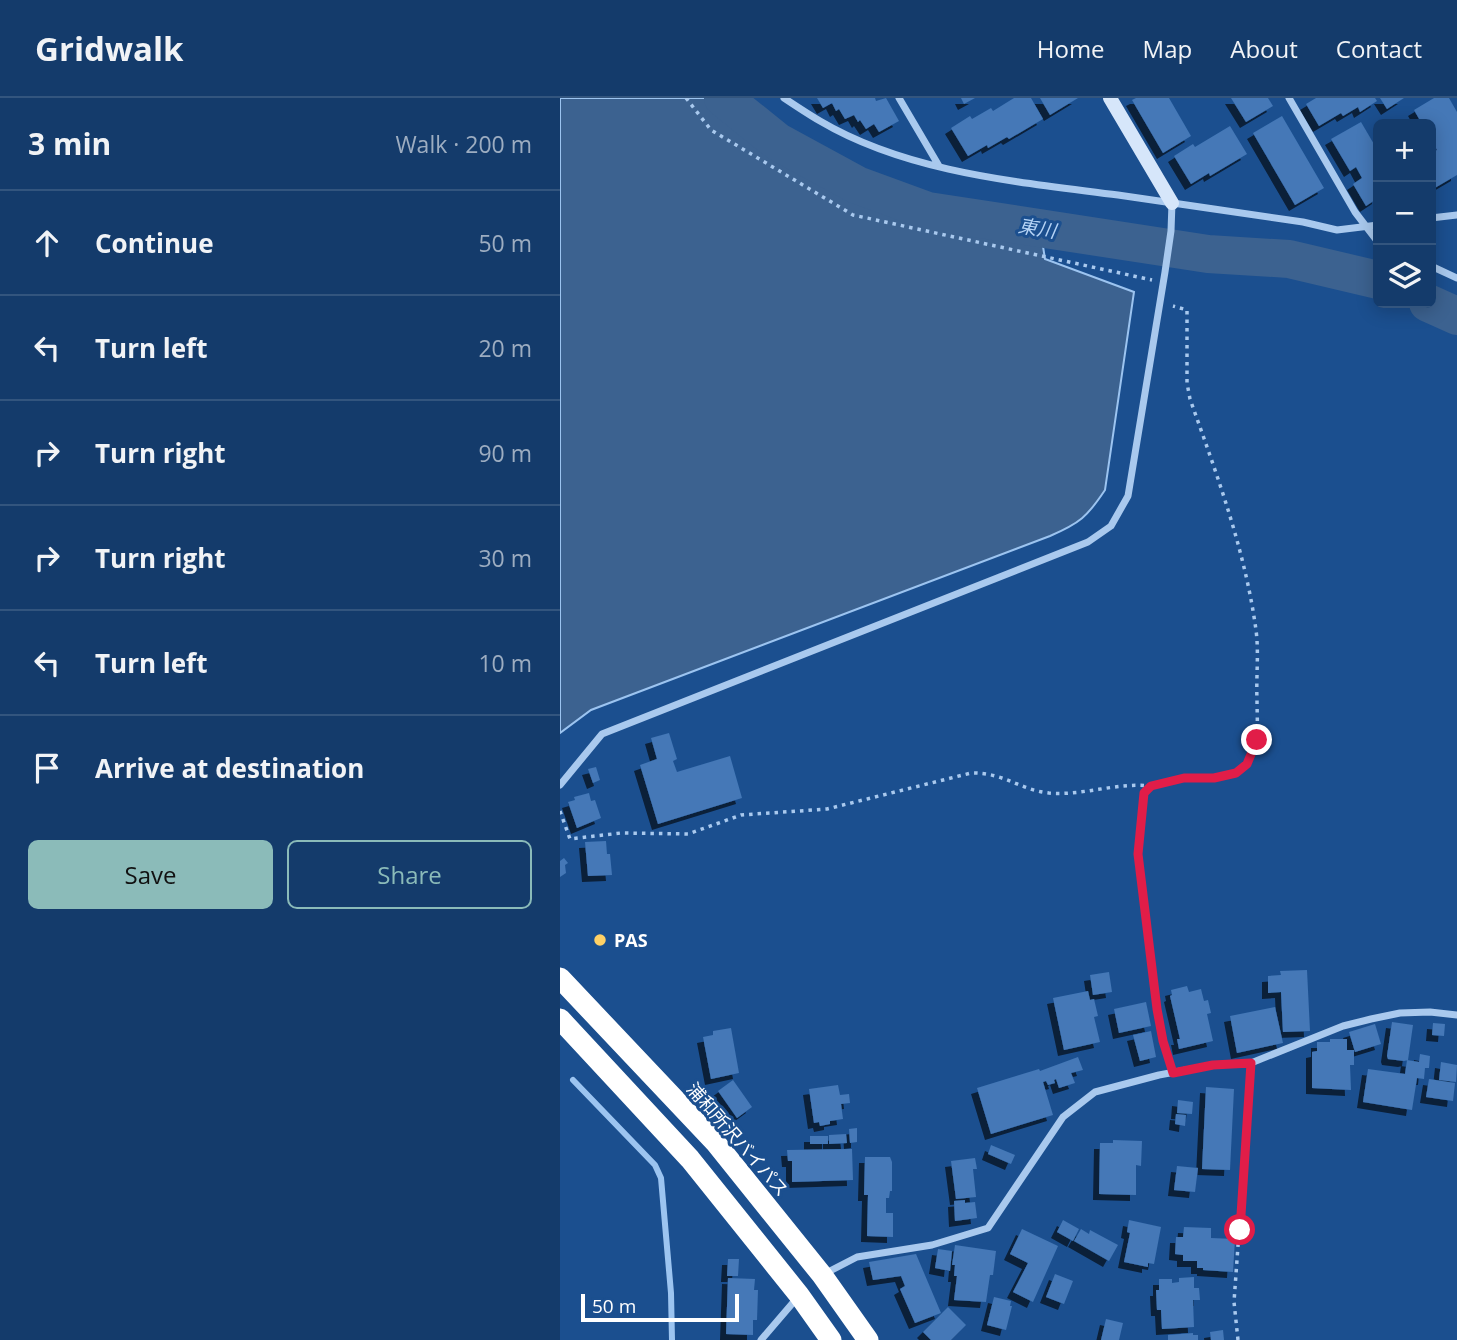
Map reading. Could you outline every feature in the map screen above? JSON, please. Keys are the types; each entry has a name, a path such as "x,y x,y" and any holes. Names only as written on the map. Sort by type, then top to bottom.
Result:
{"highway":[{"name":"浦和所沢バイパス","path":"560,978 715,1142 822,1275 868,1340"},
{"path":"560,1019 690,1159 831,1340"}],"street":[{"path":"784,98 821,122 877,148 939,166 1037,186 1303,222 1337,230 1373,225"},
{"path":"899,98 939,166"},
{"path":"560,785 602,734 1088,542 1111,526 1128,496 1158,300 1165,272 1172,203 1110,98"},
{"path":"1289,98 1355,212 1373,235"},
{"path":"1436,217 1457,215"},
{"path":"1436,268 1457,278"},
{"path":"822,1275 857,1257 932,1245 988,1228 1063,1117 1095,1092 1213,1065 1251,1063 1343,1026 1371,1019 1400,1013 1457,1015"},
{"path":"761,1340 799,1296"}],"path":[{"path":"686,98 711,130 853,215 1162,283"},
{"path":"560,811 570,839 621,833 688,834 741,815 827,809 971,773 989,772 1048,793 1086,792 1132,784 1151,786 1184,778 1214,778 1236,773 1247,764 1257,740 1256,634 1253,611 1225,495 1189,399 1186,310 1158,300"},
{"path":"1151,786 1144,793 1141,805 1138,854 1157,1009 1173,1073"},
{"path":"1238,1340 1234,1302 1251,1063"}],"water":[{"path":"560,98 710,98 785,158 839,189 946,226 1042,240 1045,259 1134,292 1105,490 1093,507 1076,523 1050,536 591,710 560,733"}],"building":[{"path":"817,98 875,98 876,101 886,98 899,121 879,132 874,124 866,129 854,115 845,119 832,103 823,108"},
{"path":"961,98 975,98 964,104"},
{"path":"1014,98 1031,98 1043,119 1009,139 1007,137 988,148 987,145 968,156 951,128 970,116 972,119 991,108 993,111"},
{"path":"1040,98 1078,98 1050,115"},
{"path":"1169,98 1191,136 1163,153 1132,100"},
{"path":"1231,98 1268,98 1273,106 1246,122"},
{"path":"1316,98 1375,98 1377,101 1360,112 1358,107 1319,126 1306,104"},
{"path":"1380,98 1404,98 1387,109"},
{"path":"1434,98 1449,98 1457,112 1457,175 1436,187 1436,119 1419,119 1414,110"},
{"path":"1282,116 1324,188 1295,205 1253,133"},
{"path":"1361,122 1373,142 1373,201 1366,206 1353,184 1362,178 1356,167 1350,171 1331,139"},
{"path":"1230,126 1247,154 1191,184 1174,156"},
{"path":"669,733 677,759 673,761 677,772 730,756 742,798 658,824 640,765 657,759 651,738"},
{"path":"596,767 600,780 593,783 588,769"},
{"path":"589,793 591,801 595,800 601,818 577,828 568,802 575,800 574,797"},
{"path":"606,841 612,875 588,876 585,842"},
{"path":"564,858 568,863 565,865 566,873 560,877 560,861"},
{"path":"1307,970 1310,1031 1283,1032 1281,992 1268,993 1268,976 1281,975 1280,971"},
{"path":"1109,972 1112,992 1093,995 1090,975"},
{"path":"1187,986 1189,992 1201,989 1204,1001 1208,1000 1211,1013 1207,1014 1213,1041 1179,1049 1177,1039 1180,1039 1170,996 1171,990"},
{"path":"1088,991 1090,1000 1094,999 1098,1016 1094,1017 1100,1042 1064,1050 1053,998"},
{"path":"1146,1002 1151,1026 1119,1033 1114,1009"},
{"path":"1275,1007 1283,1043 1237,1053 1230,1016"},
{"path":"1392,1022 1413,1025 1408,1060 1388,1059"},
{"path":"1433,1023 1445,1024 1444,1036 1432,1035"},
{"path":"1375,1024 1381,1044 1355,1052 1349,1032"},
{"path":"731,1028 739,1073 711,1079 703,1037 713,1035 713,1031"},
{"path":"1151,1031 1156,1057 1140,1061 1133,1035"},
{"path":"1330,1039 1347,1039 1347,1050 1354,1050 1354,1065 1350,1065 1351,1090 1312,1088 1312,1052 1317,1051 1317,1042 1330,1042"},
{"path":"1420,1054 1430,1056 1429,1068 1425,1068 1424,1079 1417,1078 1412,1110 1363,1102 1368,1069 1405,1074 1407,1060 1419,1062"},
{"path":"1078,1057 1083,1070 1071,1073 1075,1083 1059,1088 1056,1079 1055,1083 1048,1085 1046,1081 1043,1082 1053,1115 991,1134 977,1088 1039,1069 1040,1071"},
{"path":"1441,1062 1457,1065 1456,1082 1439,1080"},
{"path":"1429,1079 1455,1083 1453,1101 1426,1097"},
{"path":"733,1080 752,1107 737,1118 718,1091"},
{"path":"838,1085 840,1095 849,1094 850,1103 841,1104 843,1119 820,1126 819,1122 814,1123 809,1089"},
{"path":"1206,1087 1234,1089 1230,1170 1202,1169"},
{"path":"1178,1100 1193,1102 1192,1114 1177,1113"},
{"path":"1176,1114 1186,1115 1185,1126 1175,1124"},
{"path":"857,1128 857,1142 850,1143 849,1129"},
{"path":"846,1134 847,1143 829,1144 829,1135"},
{"path":"810,1136 828,1136 828,1144 810,1144"},
{"path":"1113,1140 1142,1141 1141,1166 1136,1165 1136,1195 1099,1194 1100,1143 1113,1143"},
{"path":"991,1145 1015,1155 1011,1164 988,1154"},
{"path":"852,1149 853,1180 792,1182 792,1161 788,1161 787,1150"},
{"path":"865,1157 890,1157 892,1162 892,1191 889,1198 886,1198 886,1213 893,1213 893,1237 867,1236"},
{"path":"975,1158 977,1169 973,1169 976,1197 956,1199 951,1161"},
{"path":"1177,1166 1198,1168 1195,1192 1174,1190"},
{"path":"965,1200 965,1203 975,1202 977,1218 955,1221 954,1201"},
{"path":"1063,1220 1079,1229 1073,1241 1057,1232"},
{"path":"1129,1220 1161,1227 1154,1264 1148,1263 1148,1267 1124,1262 1130,1233 1127,1232"},
{"path":"1184,1227 1211,1228 1211,1238 1235,1239 1233,1272 1203,1270 1197,1268 1197,1261 1183,1261 1183,1255 1175,1254 1176,1237 1183,1237"},
{"path":"1022,1229 1058,1246 1033,1302 1013,1292 1028,1263 1010,1254"},
{"path":"1081,1229 1089,1234 1090,1230 1118,1245 1109,1261 1074,1241"},
{"path":"955,1245 996,1251 986,1302 954,1300 957,1276 954,1276 955,1265 952,1265"},
{"path":"938,1249 952,1251 950,1271 935,1268"},
{"path":"916,1254 941,1313 915,1323 900,1289 905,1286 901,1276 873,1280 869,1262"},
{"path":"728,1259 739,1259 738,1276 727,1276"},
{"path":"1055,1274 1073,1281 1064,1304 1046,1297"},
{"path":"1194,1277 1194,1288 1199,1288 1200,1300 1193,1300 1194,1327 1162,1329 1161,1310 1157,1310 1156,1290 1159,1290 1159,1279 1172,1279 1172,1283 1179,1282 1179,1278"},
{"path":"728,1278 755,1279 754,1290 758,1290 757,1320 753,1320 753,1335 726,1334"},
{"path":"994,1297 1011,1301 1006,1330 987,1325"},
{"path":"948,1307 966,1325 951,1340 931,1340 923,1332"},
{"path":"1106,1319 1123,1323 1119,1340 1101,1340"},
{"path":"1223,1330 1224,1340 1211,1340 1210,1332"},
{"path":"1168,1335 1198,1335 1198,1340 1168,1340"}],"waterway":[{"name":"東川","path":"723,98 778,142 857,185 928,211 1208,254 1289,259 1373,279"},
{"name":"東川","path":"1436,307 1457,316"},
{"path":"573,1080 655,1165 661,1178 671,1293 672,1340"}],"place":[{"name":"PAS","path":"600,940"}],"route":[{"path":"1240,1230 1251,1063 1213,1065 1173,1073 1157,1009 1138,854 1141,805 1144,793 1151,786 1184,778 1214,778 1236,773 1247,764 1257,740"}]}
